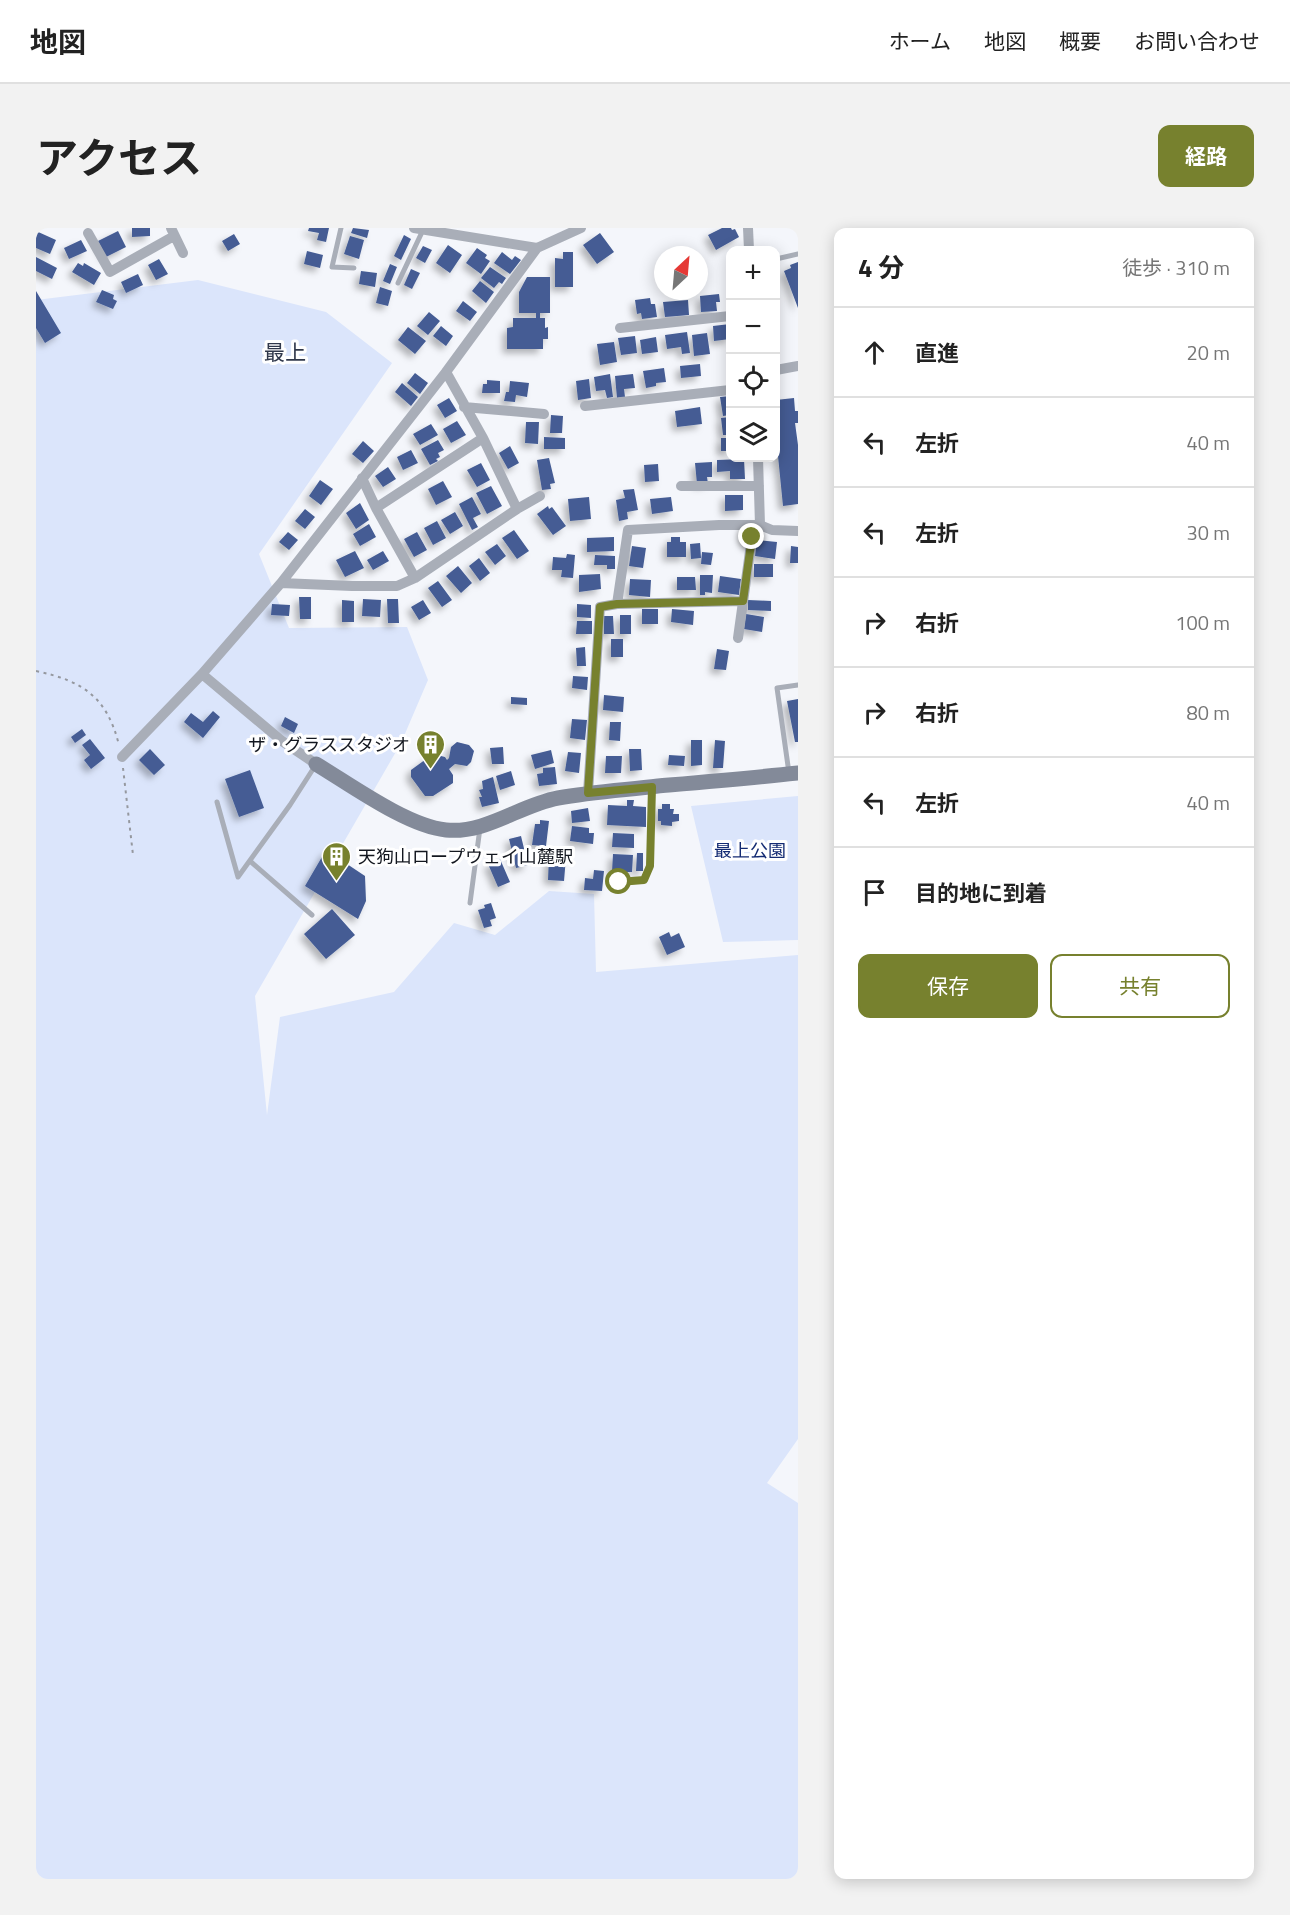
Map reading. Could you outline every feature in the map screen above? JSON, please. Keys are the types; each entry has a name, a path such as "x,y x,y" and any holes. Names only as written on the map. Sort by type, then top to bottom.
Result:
{"street":[{"path":"122,757 202,674 281,583 446,372 537,248 581,228"},
{"path":"748,228 749,246"},
{"path":"419,229 537,248"},
{"path":"88,232 110,272 172,232 183,253"},
{"path":"620,327 726,316"},
{"path":"780,369 798,366"},
{"path":"446,372 483,438 517,509"},
{"path":"585,406 726,390"},
{"path":"464,407 544,414"},
{"path":"376,508 483,438"},
{"path":"738,638 752,537 760,525 758,462"},
{"path":"362,478 415,578"},
{"path":"681,486 759,486"},
{"path":"281,583 397,586 415,578 540,496"},
{"path":"617,604 628,530 760,525 772,530 798,531"},
{"path":"588,793 600,607 617,604 743,601"},
{"path":"202,674 282,741 316,764 401,815 445,830 480,827 526,807 556,798 794,774"}],"lane":[{"path":"341,228 332,267 354,268"},
{"path":"398,283 419,229"},
{"path":"780,258 798,254"},
{"path":"794,774 777,688 798,685"},
{"path":"217,802 238,877 316,764"},
{"path":"619,882 644,880 650,866 652,787"},
{"path":"470,903 480,827"},
{"path":"250,861 312,915"}],"path":[{"path":"36,671 62,676 94,695 115,729 122,757 133,855"}],"green space":[{"path":"198,280 326,312 392,363 259,554 289,628 407,627 428,680 401,743 255,996 267,1115 280,1017 394,992 454,923 495,935 549,891 594,894 596,972 798,955 798,1439 767,1483 798,1503 798,1879 36,1879 36,300"},
{"name":"最上公園","path":"798,796 798,940 723,942 691,806"}],"building":[{"path":"132,228 150,228 150,236 132,237"},
{"path":"309,228 329,228 326,242 317,240 319,233 308,231"},
{"path":"353,228 369,230 367,238 351,233"},
{"path":"722,228 735,229 739,237 716,250 708,235"},
{"path":"36,231 56,240 50,254 36,248"},
{"path":"118,231 126,247 106,257 98,241"},
{"path":"600,233 614,252 597,264 583,245"},
{"path":"234,234 240,244 228,251 222,241"},
{"path":"404,235 411,239 401,260 394,256"},
{"path":"350,236 364,240 359,259 344,254"},
{"path":"81,240 87,251 69,259 64,248"},
{"path":"448,245 462,255 450,273 436,263"},
{"path":"423,246 432,250 425,263 416,258"},
{"path":"477,248 487,255 485,258 490,261 481,274 466,263"},
{"path":"307,251 323,255 320,268 304,264"},
{"path":"502,252 512,260 515,256 521,260 510,274 494,263"},
{"path":"563,252 573,252 573,287 555,287 555,258 563,259"},
{"path":"36,257 57,268 52,279 36,271"},
{"path":"159,259 168,274 156,280 148,265"},
{"path":"798,262 798,308 784,271 791,268 790,265"},
{"path":"78,263 83,266 84,263 101,273 94,285 72,272"},
{"path":"390,264 397,267 390,284 383,281"},
{"path":"490,267 506,278 502,284 499,282 494,288 481,278"},
{"path":"411,269 420,273 412,289 404,285"},
{"path":"361,271 377,273 375,287 359,284"},
{"path":"138,274 143,285 126,293 121,282"},
{"path":"527,277 550,277 550,313 540,313 540,318 545,318 545,328 548,327 548,339 543,339 543,349 507,349 507,328 513,327 513,318 536,318 536,313 519,313 519,292"},
{"path":"480,281 494,292 486,303 472,291"},
{"path":"380,287 392,291 388,306 376,303"},
{"path":"102,290 114,295 113,299 117,301 113,309 96,302"},
{"path":"36,291 61,333 45,343 36,328"},
{"path":"719,294 720,302 716,302 717,311 701,312 700,300 708,300 708,295"},
{"path":"650,298 651,304 655,304 657,317 642,319 641,313 637,314 635,300"},
{"path":"688,300 689,315 665,317 663,302"},
{"path":"463,301 477,312 470,321 456,311"},
{"path":"429,312 440,321 428,335 417,326"},
{"path":"726,324 726,340 714,341 713,326"},
{"path":"441,326 453,336 446,346 433,336"},
{"path":"408,327 426,341 415,354 398,340"},
{"path":"687,332 690,353 682,354 681,347 667,349 665,335"},
{"path":"707,333 710,354 694,356 692,335"},
{"path":"635,336 637,353 621,355 618,338"},
{"path":"656,337 658,352 642,354 640,340"},
{"path":"614,342 617,362 600,365 597,344"},
{"path":"700,364 701,376 681,378 680,366"},
{"path":"664,368 666,382 656,383 656,386 646,388 643,371"},
{"path":"415,373 428,383 420,394 407,383"},
{"path":"610,374 613,397 607,398 605,390 596,391 594,377"},
{"path":"633,374 635,388 624,389 625,397 617,398 615,376"},
{"path":"589,379 591,398 578,400 576,381"},
{"path":"487,380 500,381 500,393 482,393 483,384 487,384"},
{"path":"510,381 529,383 527,397 516,395 515,402 504,401 506,392 509,392"},
{"path":"402,383 418,397 411,406 395,392"},
{"path":"726,396 726,416 723,416 720,397"},
{"path":"449,398 457,411 445,418 437,405"},
{"path":"794,398 795,411 798,411 798,423 795,423 798,445 798,504 783,506 779,462 780,400"},
{"path":"700,407 702,424 677,427 675,411"},
{"path":"551,415 563,416 562,433 550,433"},
{"path":"726,417 726,435 723,435 721,418"},
{"path":"457,421 466,435 451,443 443,429"},
{"path":"526,422 539,422 538,444 525,443"},
{"path":"431,424 438,435 420,445 413,434"},
{"path":"544,437 565,438 565,449 544,449"},
{"path":"721,438 726,438 726,451 721,451"},
{"path":"438,440 444,450 438,453 440,457 436,459 438,461 430,465 421,449"},
{"path":"363,441 374,451 363,463 352,454"},
{"path":"510,446 519,463 508,469 499,453"},
{"path":"411,450 418,463 403,470 397,457"},
{"path":"549,458 555,483 550,484 551,489 542,490 537,460"},
{"path":"717,460 744,462 745,479 730,479 730,471 717,472"},
{"path":"712,462 712,477 707,477 708,484 697,484 695,463"},
{"path":"481,463 490,480 477,487 467,470"},
{"path":"658,464 659,481 645,482 644,465"},
{"path":"388,467 396,479 383,487 375,476"},
{"path":"320,480 333,489 321,505 309,496"},
{"path":"443,481 452,497 436,505 428,489"},
{"path":"491,486 502,506 487,514 476,493"},
{"path":"634,489 638,510 627,512 628,519 619,521 616,500 625,498 623,490"},
{"path":"725,495 743,495 743,510 725,511"},
{"path":"472,497 481,514 473,518 478,527 472,530 459,504"},
{"path":"589,497 591,519 570,521 568,499"},
{"path":"671,497 673,511 652,514 650,499"},
{"path":"360,503 369,520 356,529 346,513"},
{"path":"548,506 549,509 552,507 566,526 553,535 537,514"},
{"path":"305,509 315,517 305,529 295,521"},
{"path":"455,512 463,526 450,534 441,520"},
{"path":"437,521 446,538 433,545 424,528"},
{"path":"369,524 376,537 360,546 353,534"},
{"path":"514,530 529,551 517,559 502,538"},
{"path":"288,532 298,540 289,550 279,542"},
{"path":"417,532 427,550 414,557 404,539"},
{"path":"614,537 614,551 587,552 587,538"},
{"path":"671,537 680,537 680,542 686,542 686,557 667,557 667,542 671,542"},
{"path":"757,540 777,542 775,559 755,556"},
{"path":"700,543 701,558 691,559 690,544"},
{"path":"497,544 506,556 495,565 485,552"},
{"path":"632,546 646,548 643,568 629,566"},
{"path":"791,546 798,547 798,563 790,563"},
{"path":"355,551 364,568 345,577 336,560"},
{"path":"383,551 389,561 373,570 367,560"},
{"path":"702,552 713,553 711,565 701,564"},
{"path":"567,554 575,555 573,578 561,577 562,570 552,570 553,557 566,558"},
{"path":"595,555 615,556 615,569 607,569 607,565 594,565"},
{"path":"479,558 490,573 480,581 469,566"},
{"path":"754,564 773,564 773,577 754,577"},
{"path":"458,566 472,583 461,593 446,576"},
{"path":"600,574 601,589 579,592 579,575"},
{"path":"700,575 713,575 712,593 705,592 705,595 700,595"},
{"path":"720,576 741,579 739,595 718,592"},
{"path":"677,577 695,577 696,590 677,590"},
{"path":"630,579 651,580 650,597 629,595"},
{"path":"438,581 452,600 442,607 428,588"},
{"path":"299,597 311,597 311,619 300,619"},
{"path":"363,599 381,600 380,617 362,616"},
{"path":"387,599 398,599 399,623 388,623"},
{"path":"342,600 354,601 354,622 342,622"},
{"path":"423,600 431,613 419,620 411,607"},
{"path":"748,600 771,601 771,611 748,610"},
{"path":"272,604 290,605 289,616 271,615"},
{"path":"577,604 591,605 591,618 577,617"},
{"path":"642,609 658,609 658,624 642,624"},
{"path":"672,609 694,611 693,625 671,622"},
{"path":"746,614 764,617 762,632 744,629"},
{"path":"620,615 631,615 631,634 620,634"},
{"path":"604,616 613,616 614,634 604,634"},
{"path":"577,621 592,621 592,634 576,634"},
{"path":"611,639 623,639 623,657 611,657"},
{"path":"585,647 586,666 577,666 576,648"},
{"path":"717,649 729,651 726,670 714,669"},
{"path":"573,676 588,677 587,690 572,688"},
{"path":"604,695 624,697 623,712 603,710"},
{"path":"511,697 527,698 527,705 511,704"},
{"path":"798,699 798,742 795,742 787,701"},
{"path":"213,711 220,717 203,738 184,722 191,713 203,722"},
{"path":"285,717 298,724 294,733 281,726"},
{"path":"572,719 587,720 585,740 570,738"},
{"path":"610,722 621,722 620,741 609,740"},
{"path":"82,729 86,735 75,743 71,737"},
{"path":"90,739 105,758 91,769 84,760 90,755 82,745"},
{"path":"691,740 702,740 702,765 691,766"},
{"path":"715,740 725,741 723,768 713,768"},
{"name":"ザ・グラススタジオ","path":"457,742 469,745 474,751 471,762 467,766 455,764 449,769 453,775 453,783 433,796 425,796 411,777 411,770 433,754 445,757 447,760 451,747"},
{"path":"503,747 504,764 492,764 490,748"},
{"path":"150,749 165,765 154,775 139,760"},
{"path":"629,749 641,749 642,770 630,771"},
{"path":"551,750 554,763 535,769 531,755"},
{"path":"568,752 581,753 579,773 565,771"},
{"path":"669,755 685,756 684,766 668,765"},
{"path":"606,756 622,756 621,773 605,773"},
{"path":"555,767 557,784 539,786 537,774 543,773 543,768"},
{"path":"250,770 264,808 239,817 225,779"},
{"path":"511,771 515,785 500,790 496,776"},
{"path":"493,777 499,803 482,807 479,790 483,789 482,781"},
{"path":"627,800 634,800 633,806 646,807 646,827 607,825 608,805 627,806"},
{"path":"662,804 670,804 670,809 674,809 673,814 679,814 679,821 672,822 672,826 661,825 661,821 658,821 658,809 662,809"},
{"path":"588,808 590,821 572,823 571,811"},
{"path":"540,820 549,821 546,846 532,845 535,824 540,824"},
{"path":"572,826 589,828 589,833 594,833 593,844 570,841"},
{"path":"613,833 634,834 634,848 612,847"},
{"path":"521,836 528,865 516,868 509,839"},
{"name":"天狗山ロープウェイ山麓駅","path":"326,850 365,876 366,901 358,919 305,886"},
{"path":"637,853 643,853 643,871 636,871"},
{"path":"613,854 633,855 632,872 612,872"},
{"path":"549,856 566,857 564,881 548,880"},
{"path":"500,859 510,882 498,887 488,864"},
{"path":"594,870 604,871 602,891 584,890 585,878 593,879"},
{"path":"491,903 496,918 490,920 492,926 484,928 478,910"},
{"path":"332,909 355,935 326,959 304,934"},
{"path":"669,932 671,937 679,933 685,947 667,955 659,937"}],"place":[{"name":"ザ・グラススタジオ","path":"431,770"},
{"name":"天狗山ロープウェイ山麓駅","path":"337,882"}],"district":[{"name":"最上","path":"285,352"}],"route":[{"path":"619,882 644,880 650,866 652,787 588,793 600,607 617,604 743,601 752,537"}]}
